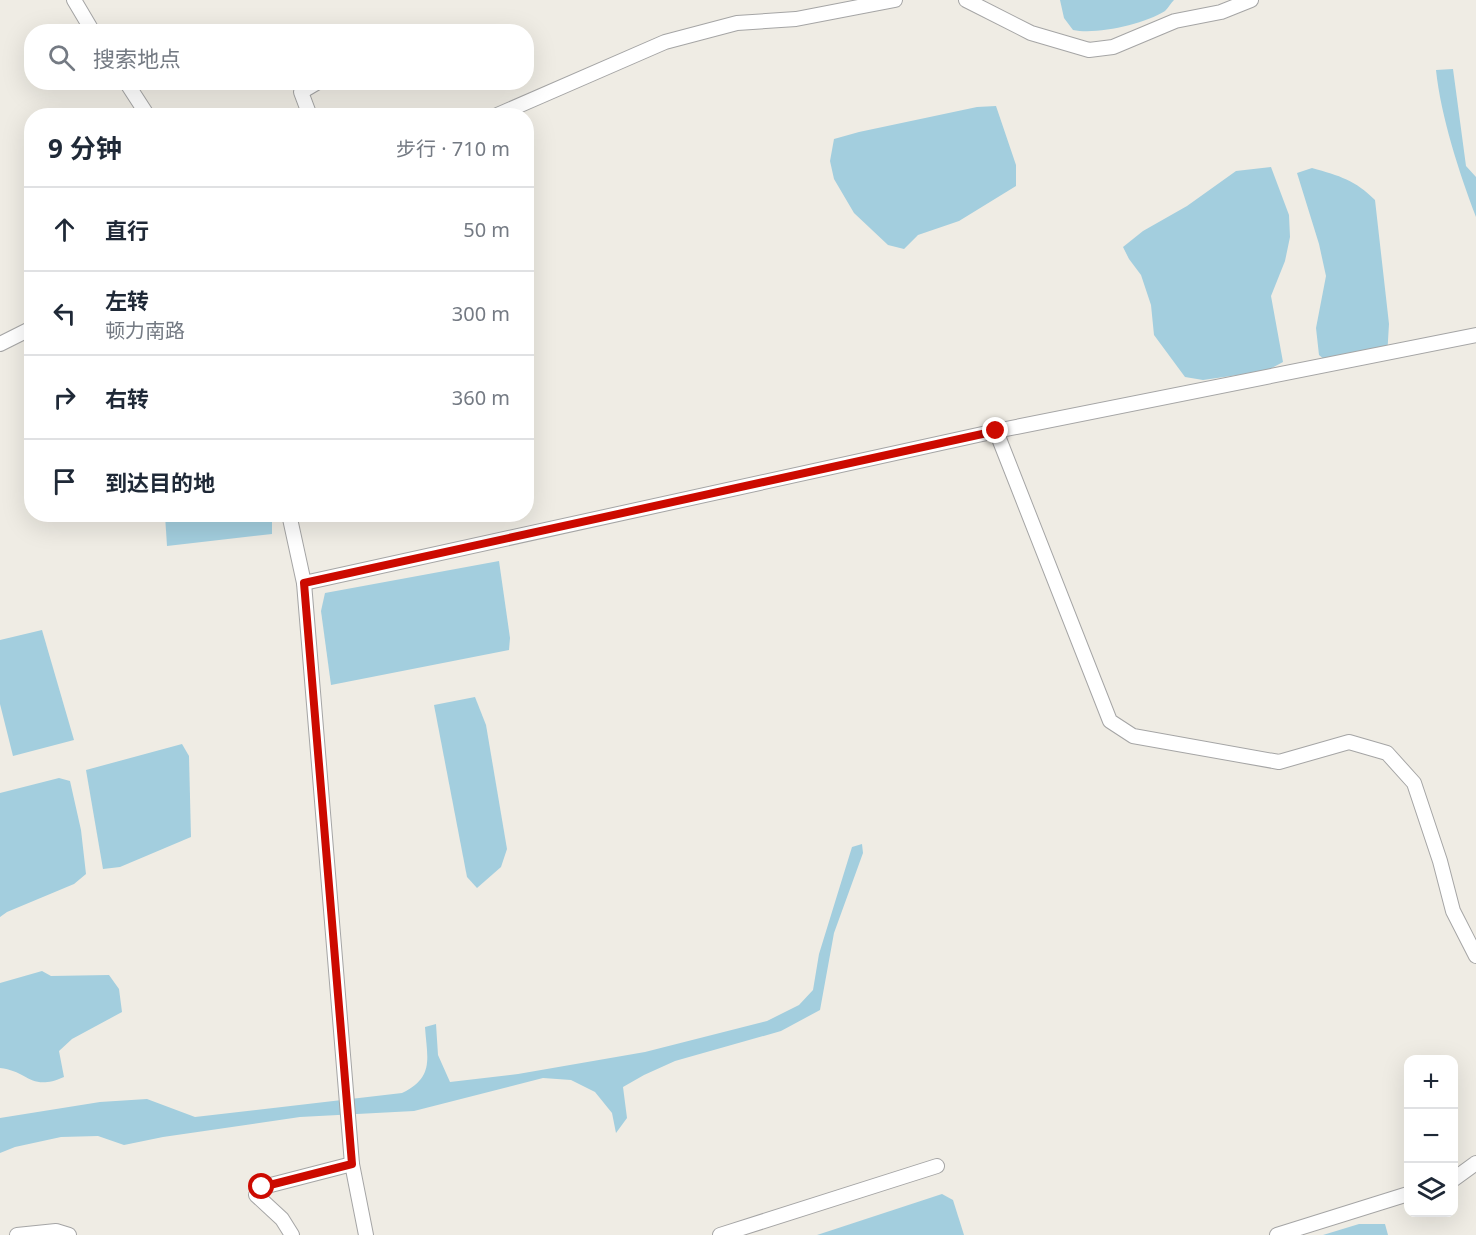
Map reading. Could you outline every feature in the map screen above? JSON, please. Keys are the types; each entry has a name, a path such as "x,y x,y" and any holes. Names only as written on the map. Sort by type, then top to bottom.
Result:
{"street":[{"path":"74,0 88,24"},
{"path":"513,108 665,42 737,22 796,19 895,0"},
{"path":"966,0 1031,33 1089,50 1113,47 1175,21 1221,12 1251,0"},
{"path":"131,90 143,108"},
{"path":"304,90 301,92 307,108"},
{"path":"0,344 24,332"},
{"path":"304,583 996,431 1476,335"},
{"path":"996,431 1110,721 1132,736 1279,762 1350,742 1387,753 1414,783 1440,861 1453,911 1476,956"},
{"path":"291,522 304,583 352,1164 366,1235"},
{"path":"1458,1176 1476,1163"},
{"path":"292,1235 282,1219 256,1195 262,1187 352,1164"},
{"path":"720,1235 937,1166"},
{"path":"1277,1235 1404,1195"},
{"path":"17,1235 56,1231 69,1235"}],"water":[{"path":"1060,0 1174,0 1165,11 1145,20 1107,30 1083,31 1073,30 1064,18"},
{"path":"1453,69 1466,166 1476,177 1476,217 1463,182 1438,88 1436,70"},
{"path":"996,106 1016,165 1016,186 959,221 918,235 904,249 888,245 854,213 834,179 830,161 834,139 977,107"},
{"path":"1271,167 1289,215 1290,237 1285,261 1271,296 1283,362 1266,371 1203,380 1185,377 1154,335 1151,305 1141,275 1123,247 1143,231 1187,206 1236,171"},
{"path":"1312,168 1346,180 1361,188 1375,200 1389,324 1387,357 1331,365 1319,355 1316,328 1326,276 1319,244 1297,173"},
{"path":"165,522 272,522 272,534 167,546"},
{"path":"499,561 510,638 509,650 331,685 321,611 325,593"},
{"path":"42,630 74,740 13,756 0,704 0,640"},
{"path":"475,697 486,725 507,849 501,867 477,888 467,877 434,705"},
{"path":"182,744 189,756 191,837 120,867 103,869 86,770"},
{"path":"59,778 70,781 81,830 86,874 74,884 0,917 0,793"},
{"path":"862,844 863,853 834,933 820,1010 781,1031 675,1061 623,1087 627,1118 616,1133 612,1113 595,1092 571,1080 543,1078 414,1111 300,1117 124,1145 98,1136 61,1137 15,1147 0,1153 0,1118 100,1102 147,1099 195,1117 402,1093 413,1087 424,1073 427,1066 425,1027 436,1024 438,1055 450,1082 518,1074 645,1052 767,1021 799,1005 813,990 819,954 852,847"},
{"path":"42,971 51,976 109,975 119,989 122,1012 72,1039 59,1051 64,1077 53,1081 36,1082 0,1068 0,983"},
{"path":"942,1194 953,1200 964,1235 817,1235"},
{"path":"1359,1224 1385,1224 1388,1235 1323,1235"}],"route":[{"path":"262,1187 352,1164 304,583 996,431"}]}
